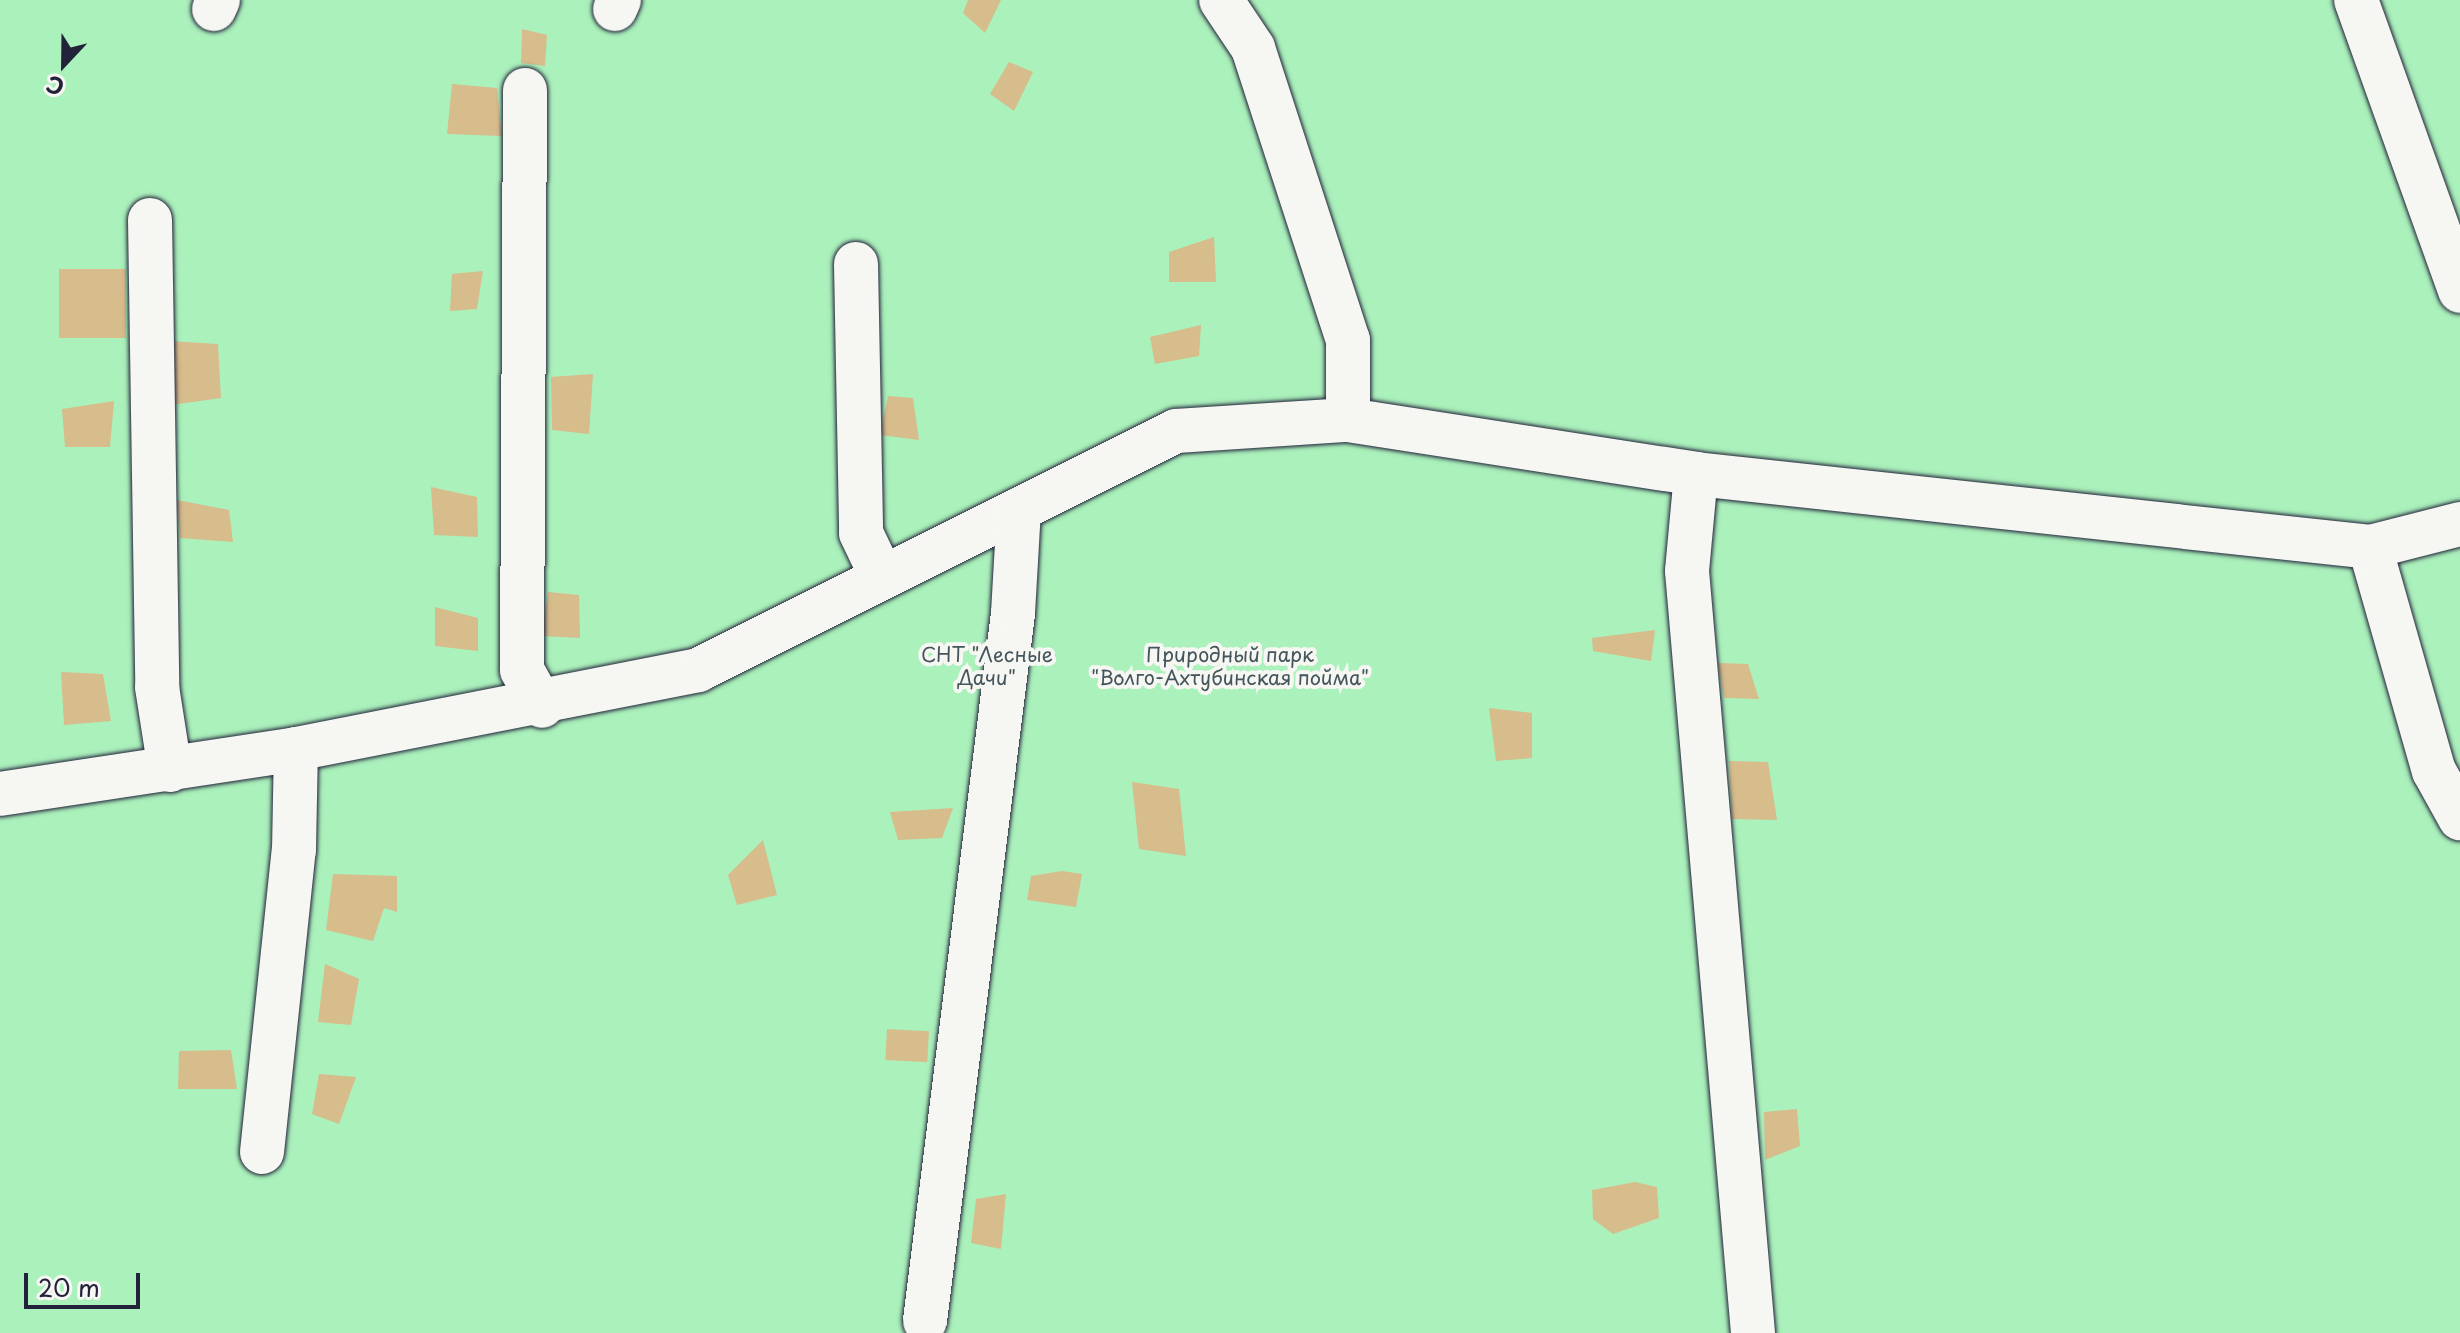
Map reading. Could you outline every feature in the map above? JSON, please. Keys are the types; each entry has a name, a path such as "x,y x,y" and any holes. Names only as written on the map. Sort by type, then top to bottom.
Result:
{"street":[{"path":"1221,0 1253,48 1348,340 1348,420"},
{"path":"2356,0 2460,291"},
{"path":"525,90 522,670 542,706"},
{"path":"150,220 157,687 170,770"},
{"path":"856,264 861,533 881,575"},
{"path":"0,794 170,770 542,706 698,670 881,575 1176,431 1348,420 1696,474 2370,547 2460,524"},
{"path":"1696,474 1687,571 1753,1333"},
{"path":"925,1321 1013,613 1019,510"},
{"path":"2370,547 2434,771 2460,818"},
{"path":"262,1152 294,850 296,749"}],"green space":[{"name":"СНТ \"Лесные Дачи\"","path":"0,0 2460,0 2460,1333 0,1333"}],"building":[{"path":"968,0 1001,0 985,33 963,13"},
{"path":"522,29 547,35 545,66 521,63"},
{"path":"1009,62 1033,72 1014,111 990,94"},
{"path":"452,84 497,88 502,136 447,134"},
{"path":"1214,237 1216,282 1169,282 1169,252"},
{"path":"59,269 126,269 126,338 59,338"},
{"path":"483,271 477,309 450,311 452,274"},
{"path":"1201,325 1199,356 1155,364 1150,337"},
{"path":"152,340 218,344 221,398 171,405"},
{"path":"593,374 589,434 552,430 551,377"},
{"path":"888,396 913,398 919,440 880,435"},
{"path":"114,401 110,447 65,447 62,409"},
{"path":"431,487 477,497 478,537 434,535"},
{"path":"177,500 229,510 233,542 180,538"},
{"path":"548,592 579,595 580,638 542,636"},
{"path":"435,607 478,618 478,651 435,646"},
{"path":"1655,630 1651,661 1593,651 1592,638"},
{"path":"1718,663 1748,664 1759,699 1724,698"},
{"path":"61,672 103,674 111,721 64,725"},
{"path":"1489,708 1532,713 1532,758 1496,761"},
{"path":"1729,761 1768,762 1777,820 1732,819"},
{"path":"1132,782 1179,789 1186,856 1139,849"},
{"path":"953,808 942,838 898,840 890,812"},
{"path":"763,840 777,895 737,905 728,875"},
{"path":"1062,871 1082,874 1076,907 1027,900 1031,876"},
{"path":"333,874 397,876 397,912 384,908 373,941 326,930"},
{"path":"325,964 359,979 351,1025 318,1022"},
{"path":"887,1029 929,1031 927,1062 885,1060"},
{"path":"231,1050 237,1089 178,1089 179,1051"},
{"path":"319,1074 356,1077 339,1124 312,1114"},
{"path":"1797,1109 1800,1146 1765,1160 1764,1112"},
{"path":"1635,1182 1657,1187 1659,1218 1613,1234 1593,1219 1592,1190"},
{"path":"1006,1194 1001,1249 971,1243 976,1199"}],"park label":[{"name":"Природный парк \"Волго-Ахтубинская пойма\"","path":"1230,666"}]}
